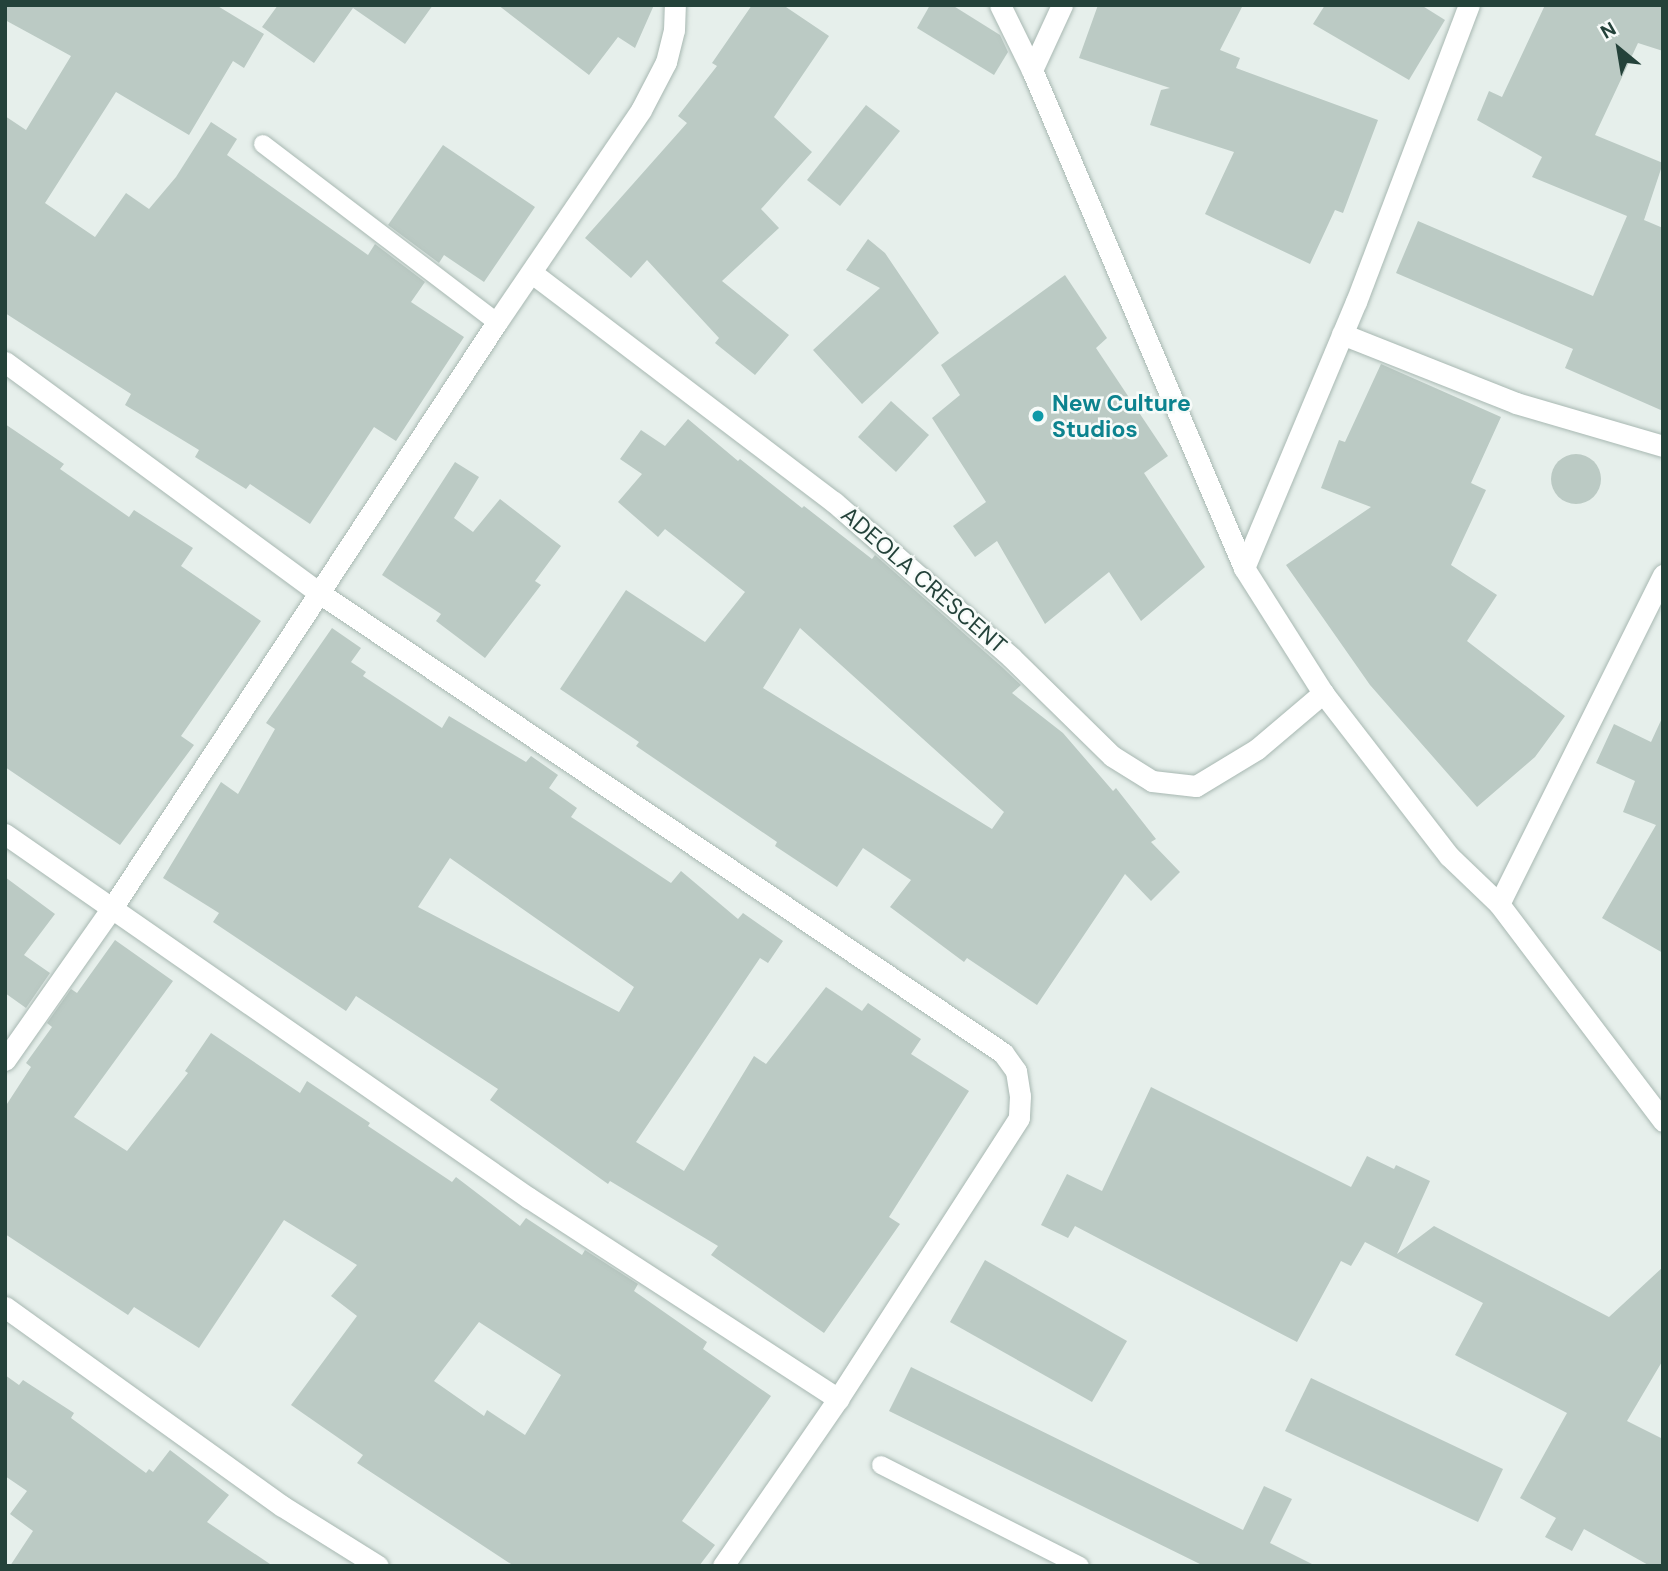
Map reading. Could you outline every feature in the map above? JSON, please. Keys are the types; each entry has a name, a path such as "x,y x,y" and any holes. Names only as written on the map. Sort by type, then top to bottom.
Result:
{"street":[{"path":"5,1060 113,908 318,592 641,110 666,62 674,30 675,5"},
{"path":"1000,5 1032,70 1244,568 1320,697 1448,856 1499,904 1663,1121"},
{"path":"1032,70 1062,5"},
{"path":"1244,568 1342,334 1469,5"},
{"name":"ADEOLA CRESCENT","path":"532,273 834,502 1011,657 1112,756 1152,781 1196,786 1257,749 1320,697"},
{"path":"1342,334 1516,402 1663,446"},
{"path":"5,362 318,592 1003,1053 1016,1071 1020,1096 1019,1118 838,1399 723,1566"},
{"path":"1499,904 1663,575"},
{"path":"5,834 529,1198 838,1399"},
{"path":"5,1307 282,1506 377,1566"}],"lane":[{"path":"263,144 497,322"},
{"path":"881,1465 1074,1564"}],"building":[{"path":"5,5 216,5 264,34 244,68 233,61 189,135 116,92 45,203 95,237 126,193 149,209 176,177 211,122 237,139 227,155 368,255 375,244 425,282 411,302 464,337 396,441 374,427 310,524 250,484 246,489 195,457 199,450 125,405 131,394 5,313 5,116 26,130 71,56 5,20"},
{"path":"278,5 433,5 405,44 353,8 314,63 262,27"},
{"path":"498,5 654,5 635,48 618,37 589,75"},
{"path":"752,5 783,5 829,36 774,117 812,152 761,209 779,228 722,281 789,335 755,375 715,343 719,338 647,260 631,278 585,238 687,123 678,116 717,66 712,63"},
{"path":"930,5 952,5 1000,35 1008,52 994,75 917,28"},
{"path":"1098,5 1243,5 1220,50 1240,58 1236,68 1378,120 1343,213 1335,210 1310,264 1205,214 1234,152 1150,125 1161,90 1170,88 1079,58"},
{"path":"1325,5 1421,5 1445,20 1409,80 1313,24"},
{"path":"1545,5 1663,5 1663,51 1638,43 1595,135 1663,163 1644,220 1663,228 1663,411 1565,368 1573,349 1396,273 1418,221 1593,296 1627,216 1532,177 1542,157 1477,120 1489,91 1502,97"},
{"path":"866,105 900,131 840,206 807,180"},
{"path":"443,145 535,207 484,282 444,255 439,263 388,225"},
{"path":"868,239 885,253 939,333 862,404 813,350 880,288 846,270"},
{"name":"New Culture Studios","path":"1065,275 1107,338 1096,348 1168,456 1144,473 1205,567 1141,621 1109,572 1045,624 997,541 975,557 953,526 986,502 932,418 960,395 941,365"},
{"path":"1381,364 1501,417 1471,483 1486,490 1451,565 1497,595 1467,641 1565,716 1535,757 1477,807 1370,685 1286,565 1371,507 1321,488 1339,440 1345,442"},
{"path":"891,401 929,435 896,472 858,437"},
{"path":"688,419 738,461 740,459 872,559 875,555 1021,685 1012,693 1063,733 1113,791 1116,788 1156,839 1151,842 1180,872 1151,901 1125,874 1037,1005 967,958 964,962 890,907 911,880 863,848 837,887 775,846 777,842 636,746 639,742 560,689 626,590 705,642 745,592 665,529 658,537 618,502 642,474 620,459 641,430 665,446","holes":["800,628 1004,812 992,829 763,688"]},
{"path":"5,424 64,464 60,469 129,517 134,510 193,548 181,566 261,621 181,736 194,745 120,845 5,767"},
{"path":"1576,454 1594,461 1601,479 1594,497 1576,504 1558,497 1551,479 1558,461"},
{"path":"455,462 479,477 454,518 473,532 500,499 561,546 535,581 541,585 485,658 436,621 441,614 382,575"},
{"path":"332,628 361,648 351,662 366,672 363,676 442,728 449,716 526,762 531,756 558,775 549,788 577,808 571,817 671,883 681,871 738,919 743,913 783,941 768,963 760,958 636,1142 684,1171 754,1056 766,1064 826,987 862,1011 868,1003 921,1039 911,1054 969,1091 889,1217 900,1224 824,1333 711,1255 718,1246 610,1181 608,1184 490,1100 498,1089 356,996 346,1011 213,922 219,913 163,878 221,782 238,794 275,729 266,723","holes":["450,858 634,987 619,1012 418,907"]},
{"path":"1663,716 1663,953 1602,918 1656,825 1623,812 1635,781 1596,763 1614,724 1651,742"},
{"path":"5,877 55,914 24,955 50,973 26,1008 5,993"},
{"path":"115,940 173,981 74,1117 127,1151 188,1073 185,1071 211,1033 300,1093 307,1081 452,1182 456,1177 520,1226 526,1218 582,1255 585,1250 638,1284 634,1291 707,1342 703,1349 771,1396 682,1521 715,1545 699,1566 514,1566 357,1463 363,1455 291,1405 357,1316 331,1296 357,1265 284,1220 199,1348 134,1307 128,1315 5,1234 5,1107 31,1067 26,1063 52,1027 47,1023 71,989 77,993","holes":["479,1322 561,1375 525,1435 487,1410 484,1416 434,1381"]},
{"path":"1151,1087 1351,1187 1367,1156 1394,1169 1396,1165 1430,1181 1397,1254 1434,1226 1609,1317 1663,1267 1663,1360 1627,1421 1663,1439 1663,1566 1650,1566 1584,1529 1572,1551 1545,1537 1556,1518 1520,1498 1567,1413 1455,1355 1483,1303 1365,1242 1351,1266 1341,1261 1297,1342 1075,1226 1068,1238 1041,1225 1067,1174 1102,1191"},
{"path":"985,1260 1127,1341 1092,1402 950,1322"},
{"path":"911,1367 1243,1530 1264,1486 1292,1499 1270,1543 1316,1566 1204,1566 889,1411"},
{"path":"5,1375 19,1385 23,1380 74,1413 71,1418 146,1473 149,1469 153,1472 170,1450 229,1495 207,1522 273,1566 10,1566 33,1531 10,1514 27,1491 5,1476"},
{"path":"1311,1378 1503,1469 1478,1522 1285,1431"}],"place":[{"name":"New Culture Studios","path":"1038,416"}]}
